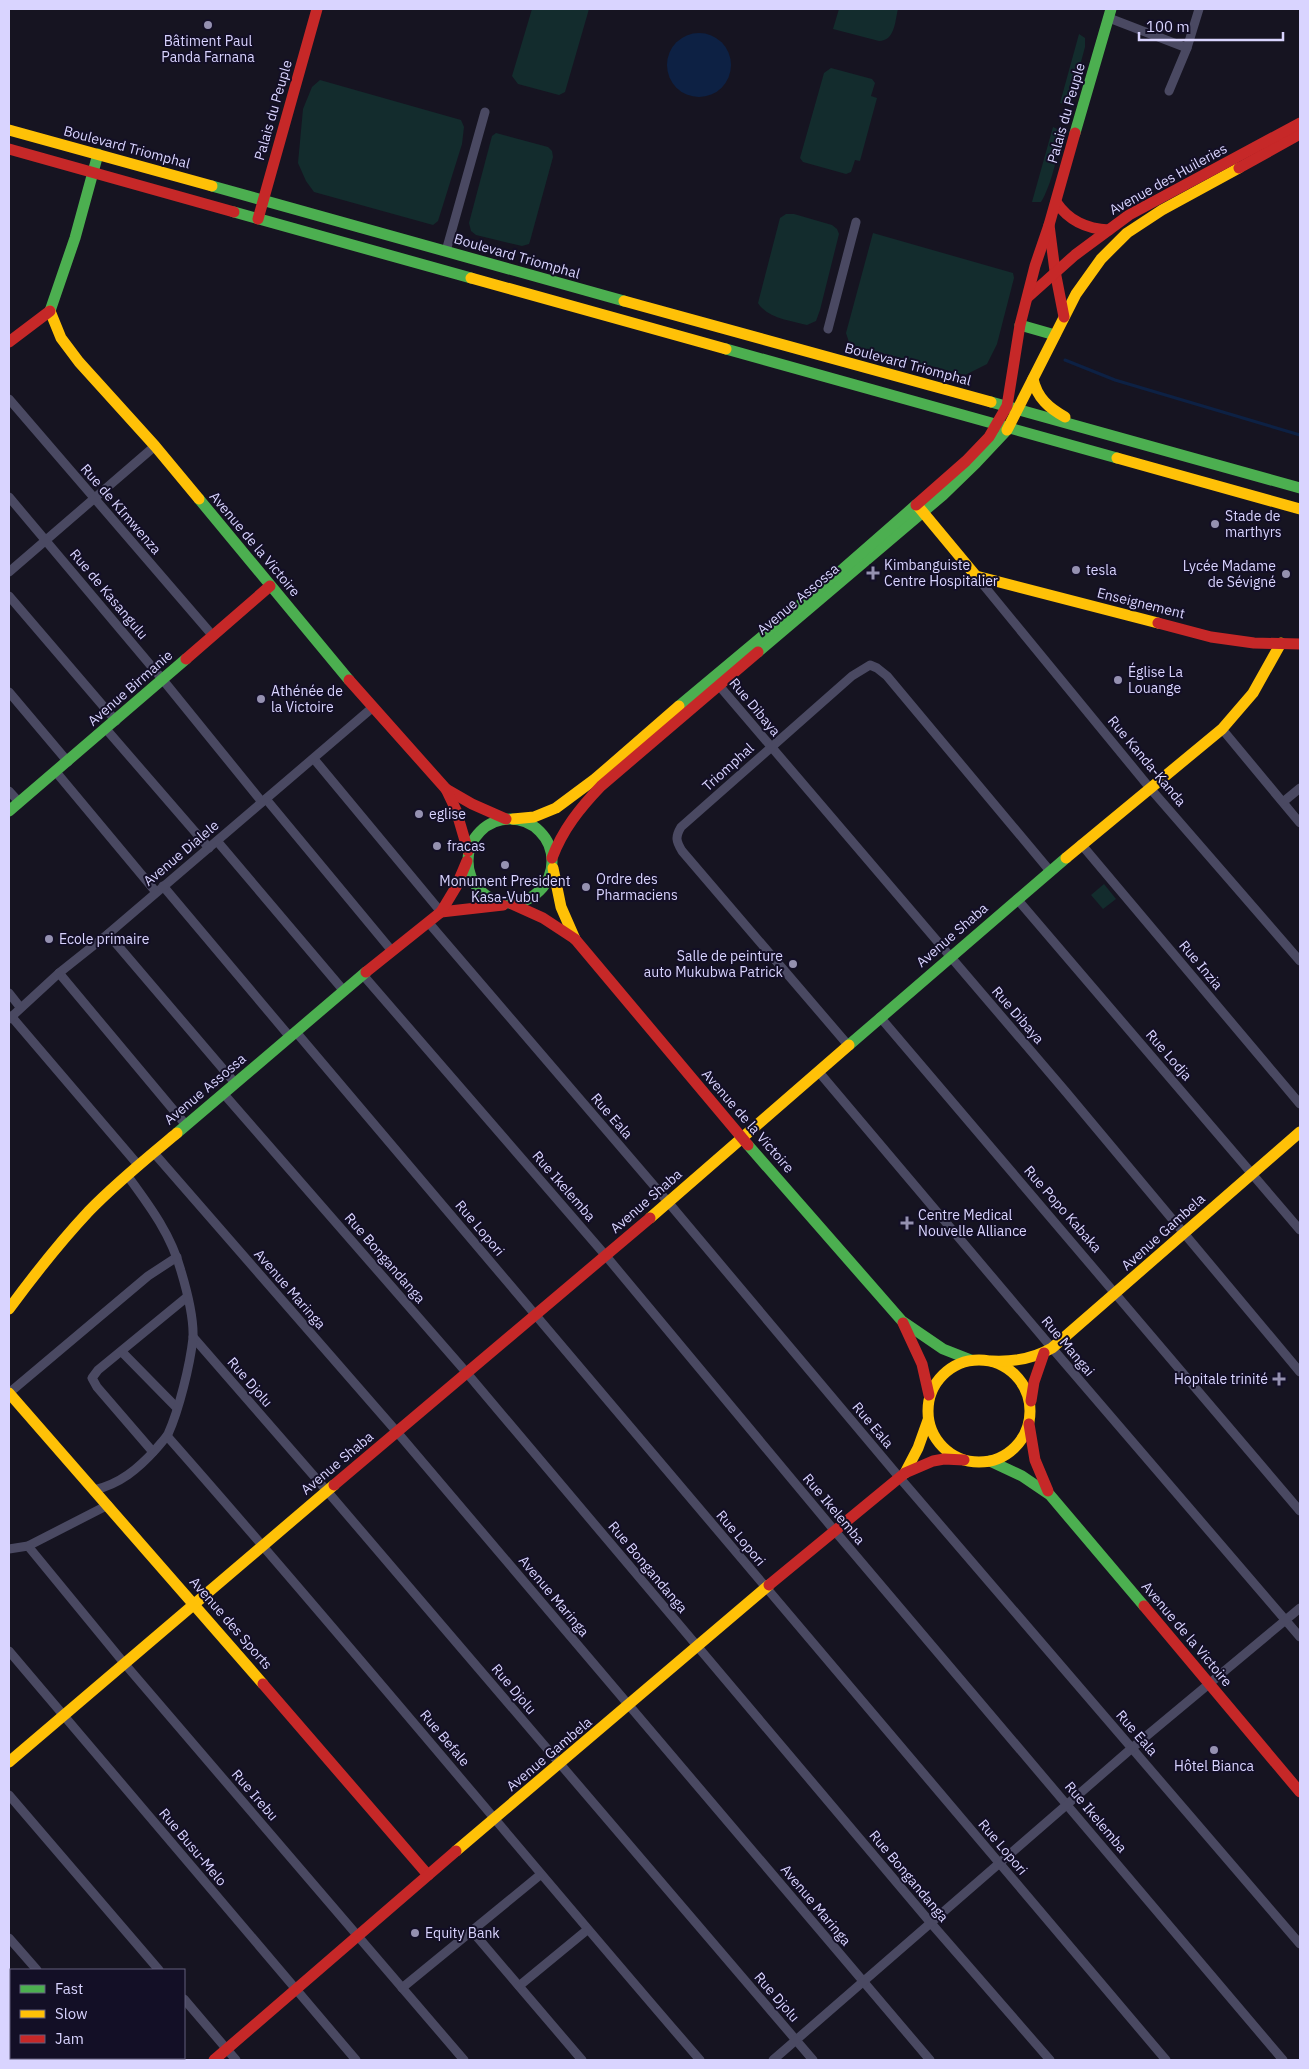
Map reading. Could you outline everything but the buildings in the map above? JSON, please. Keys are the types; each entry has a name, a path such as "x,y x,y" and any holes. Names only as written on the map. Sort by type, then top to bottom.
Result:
{"main road":[{"name":"Palais du Peuple","path":"258,219 317,9"},
{"name":"Palais du Peuple","path":"1028,297 1037,259 1056,202 1110,13"},
{"name":"Avenue des Huileries","path":"1003,427 1012,408 1033,379 1087,276 1110,248 1160,205 1300,123"},
{"name":"Boulevard Triomphal","path":"9,130 1300,488"},
{"name":"Avenue des Huileries","path":"1028,297 1056,271 1129,215 1160,205 1300,134"},
{"path":"9,149 93,174 1300,509"},
{"path":"9,342 50,312 75,238 98,154"},
{"path":"1056,202 1062,214 1072,221 1099,230 1109,230"},
{"name":"Palais du Peuple","path":"1049,225 1064,317"},
{"path":"1012,408 1020,325 1028,297"},
{"name":"Avenue de la Victoire","path":"50,312 61,338 70,350 154,446 372,708 446,789"},
{"path":"1020,325 1055,335"},
{"path":"1033,379 1038,394 1045,403 1054,411 1087,428"},
{"name":"Avenue Assossa","path":"598,782 844,569 920,508 976,451 1003,427"},
{"path":"920,508 976,576"},
{"name":"Enseignement","path":"976,576 1210,637 1246,642 1300,644"},
{"name":"Avenue Birmanie","path":"9,811 116,721 270,586"},
{"name":"Avenue Shaba","path":"9,1762 534,1314 606,1256 1081,844 1222,729 1264,677 1280,643"},
{"path":"441,912 456,887 472,841 482,829 496,821 534,817 556,808 598,782"},
{"path":"441,912 524,902 539,892 550,876 552,861 564,829 598,782"},
{"path":"446,789 472,804 510,819 530,824 543,835 551,850 561,907 575,939"},
{"path":"446,789 456,810 468,856 469,874 474,885 489,898 510,904 543,918 575,939"},
{"name":"Avenue Assossa","path":"9,1309 47,1259 89,1211 127,1175 363,975 441,912"},
{"name":"Avenue de la Victoire","path":"575,939 742,1138 902,1321"},
{"name":"Avenue Gambela","path":"1048,1350 1185,1233 1251,1172 1300,1132"},
{"path":"902,1321 932,1345 956,1356 971,1360 1016,1360 1048,1350"},
{"path":"902,1321 922,1364 930,1395"},
{"path":"1048,1350 1034,1382 1029,1424 1035,1460 1050,1495"},
{"path":"902,1475 918,1448 928,1420 930,1395 934,1385 945,1372 960,1363 971,1360"},
{"path":"992,1361 1006,1367 1018,1377 1026,1391 1030,1406"},
{"name":"Avenue des Sports","path":"9,1393 194,1603 428,1875"},
{"path":"928,1420 935,1438 947,1451 972,1462 990,1461 1004,1456 1015,1448 1024,1437 1029,1424"},
{"path":"902,1475 933,1462 964,1460"},
{"path":"990,1461 1022,1476 1050,1495"},
{"name":"Avenue Gambela","path":"214,2060 428,1875 560,1765 834,1530 902,1475"},
{"name":"Avenue de la Victoire","path":"1050,1495 1300,1792"}],"street":[{"path":"1169,91 1187,48 1198,9"},
{"path":"1110,13 1187,48"},
{"path":"446,251 485,112"},
{"path":"828,329 856,222"},
{"name":"Rue de KImwenza","path":"9,399 213,636"},
{"path":"9,572 154,446"},
{"name":"Rue de Kasangulu","path":"9,497 392,951"},
{"name":"Rue Kanda-Kanda","path":"976,576 1149,787 1300,961"},
{"path":"9,596 116,721"},
{"name":"Triomphal","path":"848,1045 682,851 677,842 676,835 680,827 852,676 870,665 887,676 1050,871"},
{"name":"Rue Dibaya","path":"715,681 1185,1233 1300,1372"},
{"path":"9,692 68,762"},
{"name":"Avenue Dialele","path":"10,1018 59,973 108,934 372,708"},
{"path":"106,729 209,848"},
{"path":"1222,729 1300,823"},
{"path":"314,759 441,912"},
{"name":"Rue Lopori","path":"56,772 293,1035 534,1314 1166,2060"},
{"path":"1283,802 1300,788"},
{"path":"9,791 19,802"},
{"path":"217,841 344,991"},
{"name":"Rue Inzia","path":"1081,844 1300,1104"},
{"name":"Rue Lodja","path":"1017,899 1300,1230"},
{"name":"Rue Eala","path":"428,922 902,1475 1300,1944"},
{"path":"108,934 235,1083"},
{"path":"59,973 186,1125"},
{"name":"Rue Ikelemba","path":"363,975 606,1256 834,1530 1283,2060"},
{"path":"9,993 20,1007"},
{"name":"Rue Popo Kabaka","path":"880,1017 1300,1511"},
{"path":"10,1018 139,1166"},
{"name":"Rue Mangai","path":"818,1071 1048,1350 1300,1637"},
{"name":"Rue Bongandanga","path":"223,1093 466,1372 930,1922 1050,2060"},
{"name":"Avenue Maringa","path":"154,1153 397,1432 930,2060"},
{"path":"94,1490 108,1487 140,1466 167,1436 177,1408 193,1337 187,1297 176,1258 160,1222 127,1175"},
{"path":"9,1393 148,1276 176,1258"},
{"path":"152,1452 96,1387 92,1378 98,1370 187,1297"},
{"name":"Rue Djolu","path":"193,1337 813,2060"},
{"path":"122,1352 177,1408"},
{"name":"Rue Befale","path":"167,1436 263,1544 496,1819 540,1875 700,2060"},
{"path":"9,1549 28,1546 108,1505"},
{"name":"Rue Irebu","path":"28,1546 124,1662 464,2060"},
{"path":"773,2060 1132,1748 1300,1608"},
{"name":"Rue Busu-Melo","path":"9,1651 356,2060"},
{"path":"9,1794 158,1969"},
{"path":"402,1988 540,1875"},
{"path":"519,1986 587,1930"},
{"path":"472,1931 582,2060"},
{"path":"9,1938 36,1969"},
{"path":"185,2000 236,2060"}],"green space":[{"path":"532,9 589,9 565,92 559,95 518,84 512,76"},
{"path":"839,9 898,9 891,34 888,38 879,41 833,29"},
{"path":"1079,34 1085,38 1085,47 1071,99 1065,104 1060,103"},
{"path":"831,68 872,79 875,83 871,96 877,98 860,161 855,160 851,172 846,174 803,162 800,158 824,73"},
{"path":"320,80 461,120 464,127 462,144 438,221 433,225 314,192 306,181 298,163 303,109 312,87"},
{"path":"1053,127 1057,129 1058,145 1052,177 1041,202 1032,202"},
{"path":"496,133 548,147 552,151 553,157 530,241 529,244 522,246 476,235 471,231 469,223 492,136"},
{"path":"786,214 794,214 832,225 839,234 820,310 816,321 807,325 773,315 758,303 780,218"},
{"path":"873,233 1013,273 1014,278 997,344 987,364 965,375 855,346 849,342 846,333"},
{"path":"1104,884 1116,899 1103,909 1091,895"}],"water":[{"path":"699,33 717,39 725,47 731,65 725,83 717,91 699,97 681,91 673,83 667,65 673,47 681,39"}],"waterway":[{"path":"1065,360 1115,380 1300,435"}],"traffic: fast":[{"path":"1075,133 1111,9"},
{"path":"50,311 75,238 98,154"},
{"path":"212,186 624,301"},
{"path":"234,212 471,278"},
{"path":"1020,325 1055,335"},
{"path":"726,349 1117,458"},
{"path":"991,402 1300,488"},
{"path":"758,652 943,495 1007,430"},
{"path":"199,499 349,680"},
{"path":"679,706 843,569 916,505"},
{"path":"9,811 186,659"},
{"path":"502,819 518,819 534,826 545,837 552,853 552,861 549,877 540,891 534,896 518,903 502,903 486,896 475,885 468,869 468,853 475,837 486,826 502,819"},
{"path":"849,1045 1066,858"},
{"path":"177,1133 366,972"},
{"path":"748,1145 902,1321 943,1349 971,1360"},
{"path":"990,1461 1022,1476 1050,1495 1144,1606"}],"traffic: slow":[{"path":"9,130 212,186"},
{"path":"1007,430 1076,294 1101,259 1127,233 1162,210 1239,168"},
{"path":"471,278 726,349"},
{"path":"624,301 991,402"},
{"path":"50,311 61,338 79,362 155,446 199,499"},
{"path":"1033,379 1037,392 1045,402 1065,417"},
{"path":"1117,458 1300,509"},
{"path":"917,505 976,576 1158,623"},
{"path":"1066,858 1222,729 1253,693 1281,643"},
{"path":"513,819 534,817 556,808 595,779 679,706"},
{"path":"553,868 561,907 575,939"},
{"path":"650,1218 849,1045"},
{"path":"992,1361 1023,1359 1038,1355 1052,1348 1300,1132"},
{"path":"9,1309 89,1211 177,1133"},
{"path":"979,1360 999,1363 1008,1368 1022,1382 1027,1391 1030,1411 1027,1431 1022,1440 1008,1454 999,1459 979,1462 959,1459 950,1454 936,1440 931,1431 928,1411 931,1391 936,1382 950,1368 959,1363 979,1360"},
{"path":"9,1393 263,1684"},
{"path":"905,1473 918,1448 928,1420"},
{"path":"9,1762 334,1485"},
{"path":"456,1851 769,1585"}],"traffic: jam":[{"path":"258,219 317,9"},
{"path":"1028,297 1075,255 1129,215 1300,123"},
{"path":"916,505 966,461 989,437 1007,406 1020,325 1035,266 1049,225 1075,133"},
{"path":"1239,168 1300,134"},
{"path":"9,149 234,212"},
{"path":"1056,202 1061,209 1079,223 1093,228 1109,230"},
{"path":"1049,225 1064,317"},
{"path":"9,342 50,311"},
{"path":"186,659 270,586"},
{"path":"1158,623 1211,637 1254,643 1300,644"},
{"path":"552,858 556,847 573,819 601,786 758,652"},
{"path":"349,680 446,789 472,804 506,819"},
{"path":"446,789 456,810 468,851"},
{"path":"366,972 441,912 456,887 467,861"},
{"path":"512,904 543,918 575,939 748,1145"},
{"path":"441,912 503,905"},
{"path":"334,1485 650,1218"},
{"path":"903,1323 922,1364 929,1395"},
{"path":"1031,1401 1034,1382 1044,1353"},
{"path":"1029,1424 1035,1460 1048,1491"},
{"path":"769,1585 905,1473 933,1461 944,1459 964,1460"},
{"path":"1144,1606 1300,1792"},
{"path":"263,1684 428,1875"},
{"path":"214,2060 456,1851"}],"place":[{"name":"Bâtiment Paul Panda Farnana","path":"208,25"},
{"name":"Stade de marthyrs","path":"1215,524"},
{"name":"tesla","path":"1076,570"},
{"name":"Kimbanguiste Centre Hospitalier","path":"873,573"},
{"name":"Lycée Madame de Sévigné","path":"1286,574"},
{"name":"Église La Louange","path":"1118,680"},
{"name":"Athénée de la Victoire","path":"261,699"},
{"name":"eglise","path":"419,814"},
{"name":"fracas","path":"437,846"},
{"name":"Monument President Kasa-Vubu","path":"505,865"},
{"name":"Ordre des Pharmaciens","path":"586,887"},
{"name":"Ecole primaire","path":"49,939"},
{"name":"Salle de peinture auto Mukubwa Patrick","path":"793,964"},
{"name":"Centre Medical Nouvelle Alliance","path":"907,1223"},
{"name":"Hopitale trinité","path":"1279,1379"},
{"name":"Hôtel Bianca","path":"1214,1750"},
{"name":"Equity Bank","path":"415,1933"}]}
